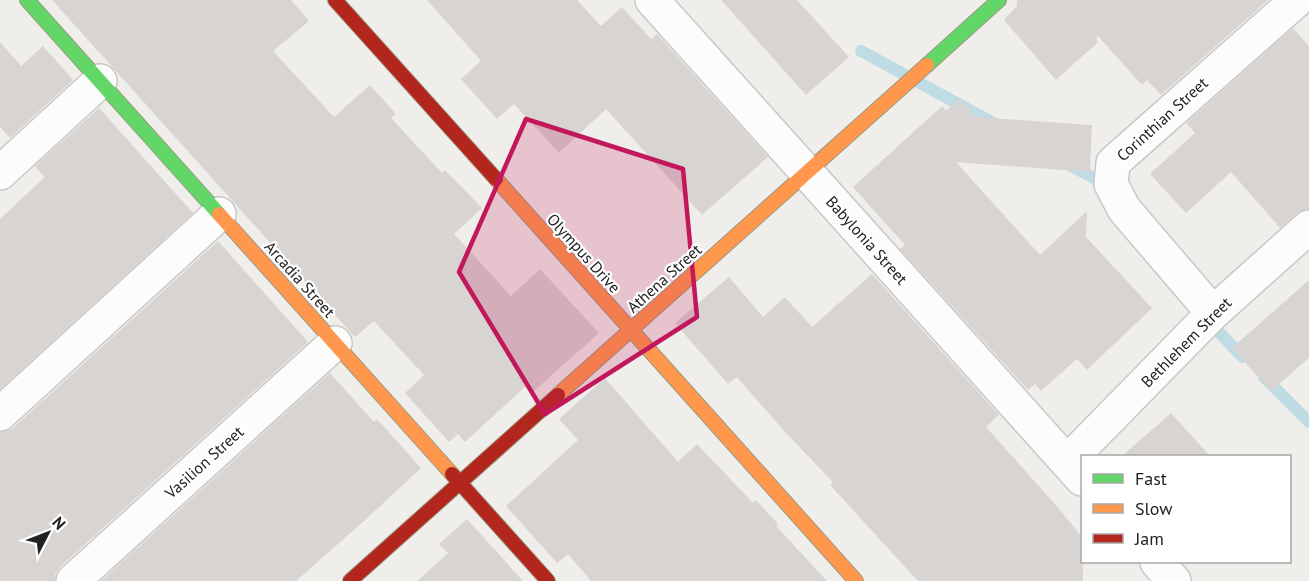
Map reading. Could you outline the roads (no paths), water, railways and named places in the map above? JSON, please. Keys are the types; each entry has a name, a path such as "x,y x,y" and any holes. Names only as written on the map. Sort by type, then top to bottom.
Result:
{"street":[{"name":"Arcadia Street","path":"27,0 548,581"},
{"name":"Olympus Drive","path":"335,0 856,581"},
{"name":"Babylonia Street","path":"652,0 1075,471"},
{"name":"Athena Street","path":"351,581 999,0"},
{"name":"Corinthian Street","path":"1213,313 1124,209 1111,184 1113,163 1297,0"},
{"path":"0,173 100,81"},
{"path":"0,414 219,214"},
{"name":"Bethlehem Street","path":"1089,455 1213,313 1309,227"},
{"name":"Vasilion Street","path":"74,581 335,343"},
{"path":"1159,563 1174,581"}],"waterway":[{"path":"861,51 997,125"},
{"path":"1067,164 1096,179 1103,190"},
{"path":"1207,320 1243,357"},
{"path":"1264,377 1309,422"}]}
